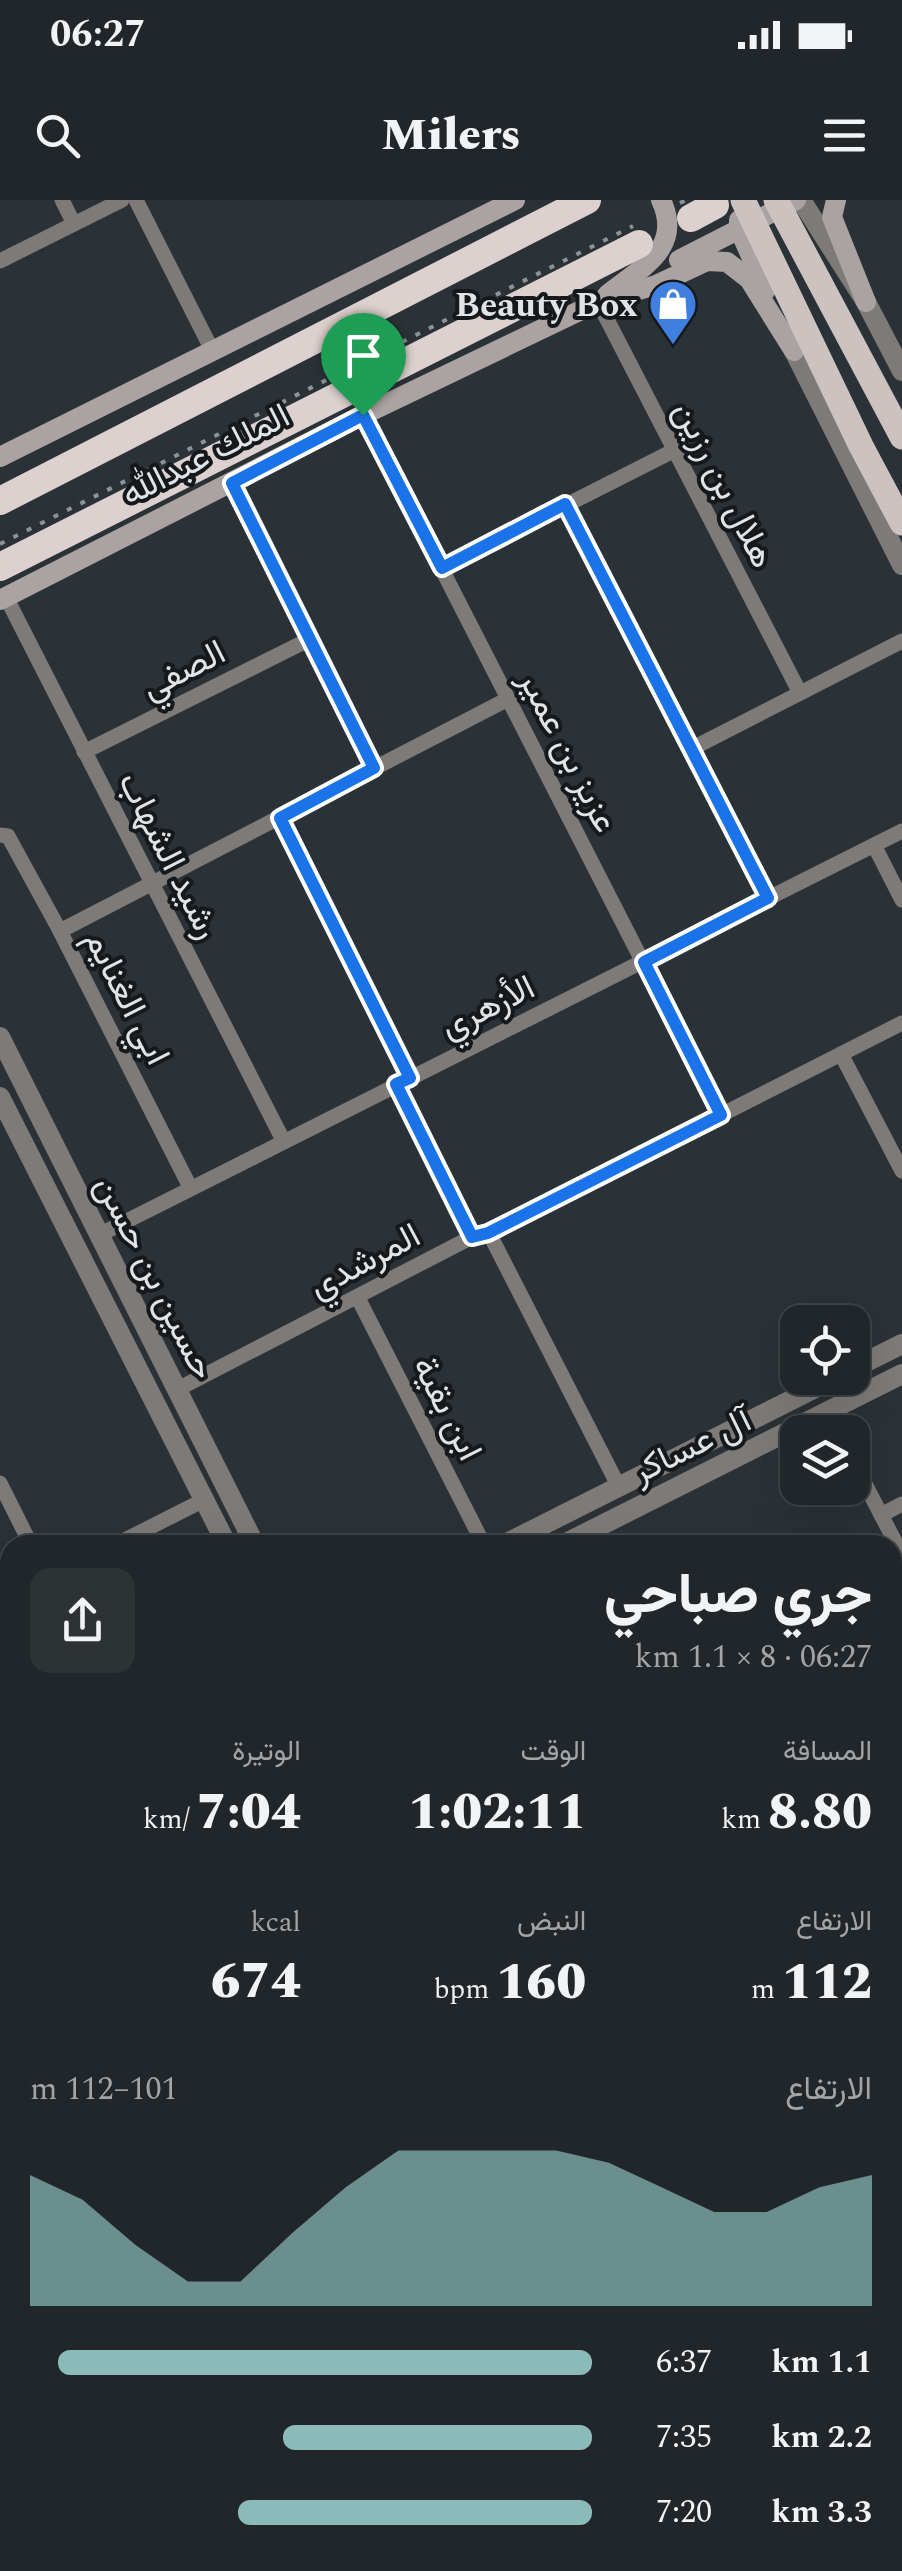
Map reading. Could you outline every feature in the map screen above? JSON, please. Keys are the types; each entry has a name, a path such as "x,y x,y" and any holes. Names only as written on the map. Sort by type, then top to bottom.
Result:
{"highway":[{"name":"الملك عبدالله","path":"0,501 588,200"},
{"name":"الملك عبدالله","path":"0,566 639,244"}],"main road":[{"path":"0,457 512,200"},
{"path":"598,302 661,252 668,236 669,216 661,200"},
{"path":"776,200 902,437"},
{"path":"598,302 799,200"},
{"path":"836,200 832,216 866,302"},
{"path":"726,204 794,351"},
{"path":"726,204 902,523"},
{"name":"الملك عبدالله","path":"3,598 363,415 598,302 656,286 707,261 727,262 749,279 794,351"}],"street":[{"path":"62,200 74,224"},
{"path":"0,262 122,200"},
{"path":"136,200 212,350"},
{"path":"799,200 866,302 902,372"},
{"name":"هلال بن رزين","path":"598,302 800,693"},
{"path":"794,351 902,565"},
{"name":"عزيز بن عمير","path":"363,415 721,1115"},
{"path":"442,568 673,451"},
{"path":"232,483 374,768"},
{"path":"565,504 768,898"},
{"name":"رشيد الشهاب","path":"3,598 283,1140"},
{"name":"الصفي","path":"84,752 308,640"},
{"path":"691,749 902,641"},
{"path":"60,931 508,699"},
{"path":"280,818 480,1235 619,1487"},
{"name":"الأزهري","path":"100,1238 283,1140 902,831"},
{"name":"ابي الغنايم","path":"4,836 60,931 190,1188"},
{"path":"874,845 902,900"},
{"name":"المرشدي","path":"176,1390 902,1023"},
{"name":"حسين بن حسن","path":"0,1037 247,1535"},
{"path":"840,1054 902,1171"},
{"name":"حسين بن حسن","path":"0,1097 221,1535"},
{"path":"78,1252 100,1238"},
{"name":"ابن بقية","path":"358,1298 479,1535"},
{"path":"870,1360 896,1347 902,1373"},
{"name":"آل عساكر","path":"582,1535 902,1373"},
{"name":"آل عساكر","path":"524,1535 802,1395"},
{"path":"0,1483 25,1535"},
{"path":"870,1494 891,1535"},
{"path":"135,1535 204,1500"},
{"path":"881,1515 902,1504"}],"railway":[{"path":"680,203 686,200"},
{"path":"0,544 633,226"}],"place":[{"name":"Beauty Box","path":"673,346"}],"route":[{"path":"363,415 442,568 565,504 768,898 644,962 721,1115 488,1233 472,1237 396,1084 410,1078 280,818 374,768 232,483 363,415"}]}
